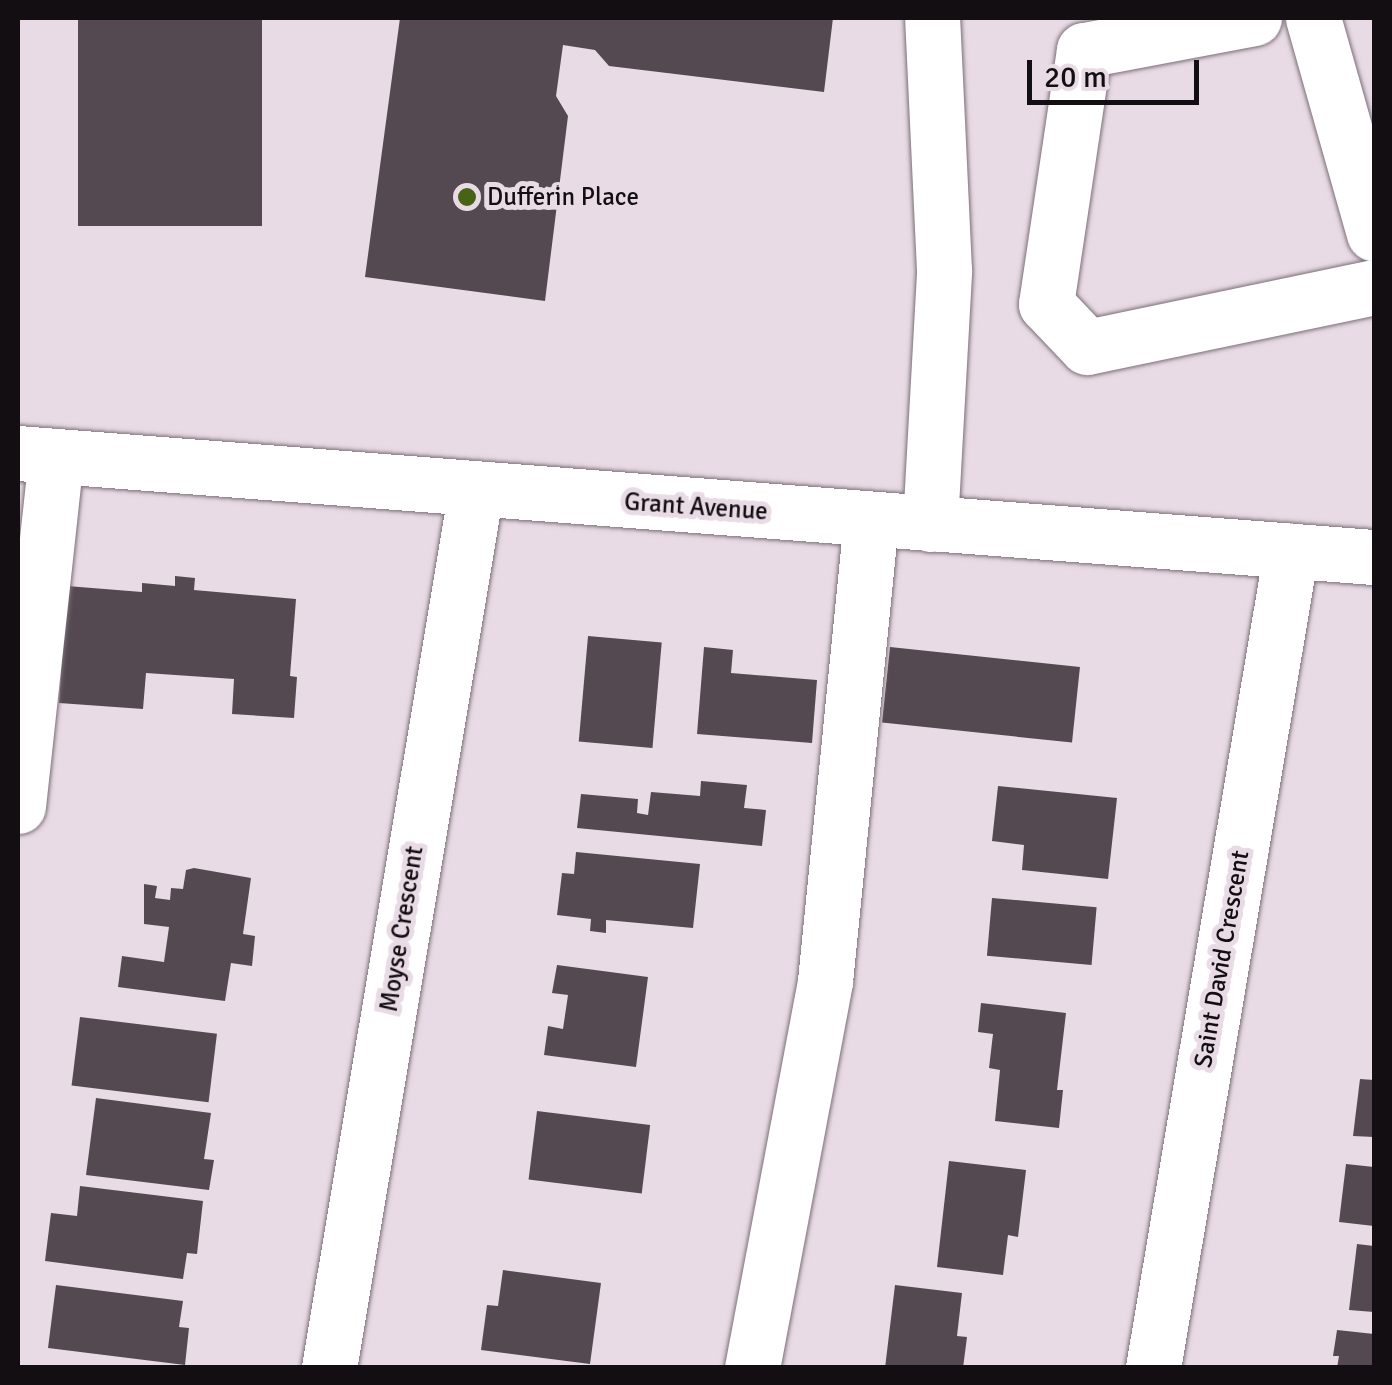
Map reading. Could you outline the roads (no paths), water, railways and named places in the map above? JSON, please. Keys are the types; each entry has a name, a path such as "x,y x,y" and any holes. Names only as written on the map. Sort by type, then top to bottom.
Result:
{"street":[{"path":"930,524 944,270 932,18"},
{"path":"1254,18 1086,34 1046,304 1087,347 1374,287"},
{"path":"1313,18 1374,234"},
{"path":"18,806 37,455"},
{"name":"Grant Avenue","path":"37,455 1374,557"},
{"name":"Moyse Crescent","path":"329,1368 476,490"},
{"path":"752,1368 825,981 871,520"},
{"name":"Saint David Crescent","path":"1152,1368 1291,551"}],"place":[{"name":"Dufferin Place","path":"467,197"}]}
